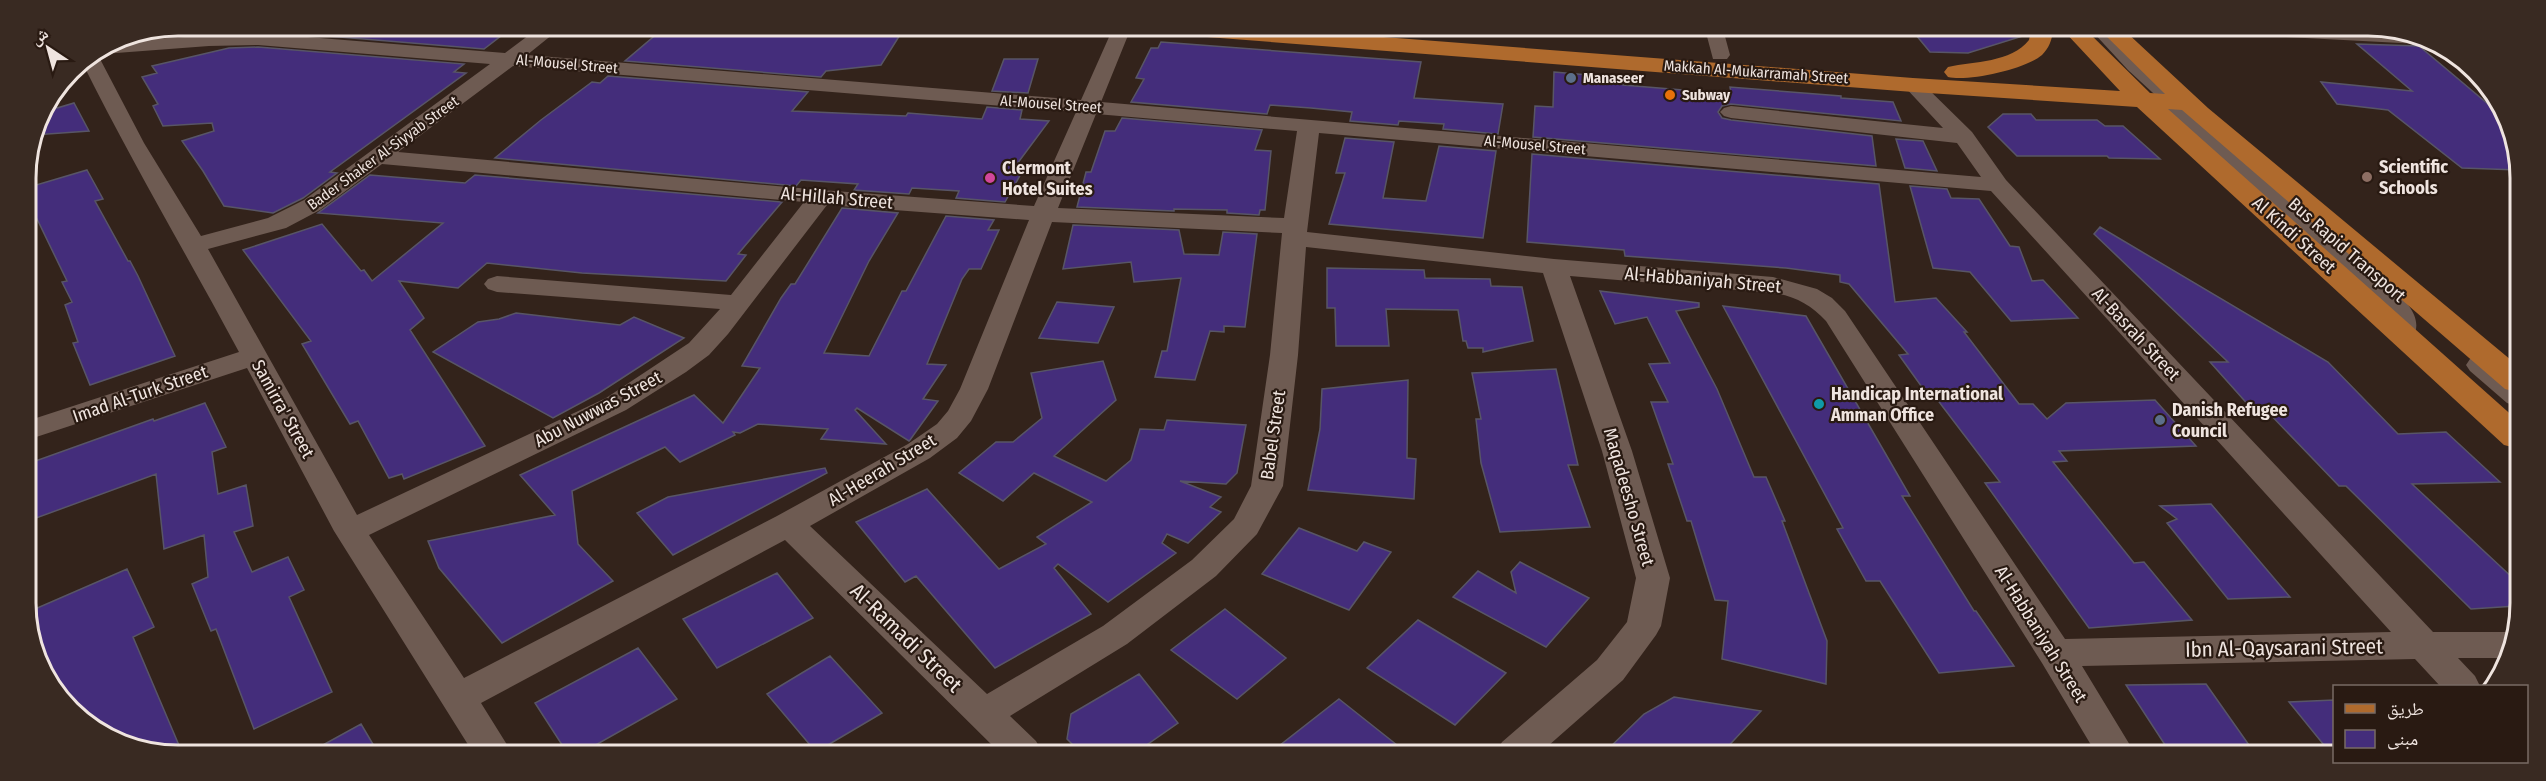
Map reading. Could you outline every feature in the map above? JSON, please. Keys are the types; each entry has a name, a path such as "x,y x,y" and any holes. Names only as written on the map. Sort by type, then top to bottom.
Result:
{"main road":[{"name":"Makkah Al-Mukarramah Street","path":"1284,36 1913,85 2159,94"},
{"name":"Makkah Al-Mukarramah Street","path":"1494,36 1956,72 2159,94"},
{"path":"1956,72 2014,60 2038,45 2043,36"},
{"name":"Al Kindi Street","path":"2082,36 2159,94 2510,376"},
{"path":"2116,36 2159,94"},
{"name":"Al Kindi Street","path":"2159,94 2402,333 2510,432"}],"street":[{"name":"Bader Shaker Al-Siyyab Street","path":"194,245 258,228 294,215 312,205 381,157 541,36"},
{"name":"Al-Heerah Street","path":"459,697 788,524 919,451 947,431 961,415 974,389 1043,214 1119,36"},
{"path":"1716,36 1720,55"},
{"name":"Bus Rapid Transport","path":"2097,36 2159,94 2510,390"},
{"name":"Bus Rapid Transport","path":"2106,36 2159,94"},
{"name":"Al-Mousel Street","path":"125,47 258,39 1089,106 1998,185"},
{"name":"Samirra' Street","path":"93,65 133,143 194,245 350,531 488,745"},
{"name":"Al-Basrah Street","path":"1913,85 1964,137 1998,185 2460,685"},
{"path":"1731,112 1964,137"},
{"name":"Babel Street","path":"985,713 1115,635 1204,568 1246,526 1267,486 1284,355 1294,232 1309,125"},
{"name":"Al-Hillah Street","path":"381,157 821,197 1294,232"},
{"name":"Abu Nuwwas Street","path":"350,531 616,404 650,384 699,349 821,197"},
{"name":"Al-Habbaniyah Street","path":"1294,232 1554,267 1773,285 1798,289 1814,295 1836,317 2055,653 2111,745"},
{"name":"Maqadeesho Street","path":"1524,745 1611,670 1644,626 1653,578 1617,451 1554,267"},
{"path":"497,284 738,303"},
{"name":"Imad Al-Turk Street","path":"36,428 254,356"},
{"name":"Al-Ramadi Street","path":"788,524 1016,745"},
{"name":"Ibn Al-Qaysarani Street","path":"2055,653 2503,645"}],"building":[{"path":"327,36 501,36 484,49"},
{"path":"654,36 899,36 881,65 826,71 821,77 625,61"},
{"path":"1917,36 2023,36 1968,53 1930,52"},
{"path":"1161,42 1421,62 1414,98 1503,104 1498,134 1443,129 1444,124 1399,121 1398,125 1350,121 1352,112 1311,108 1270,105 1267,114 1131,102 1144,79 1136,78 1151,48 1158,48"},
{"path":"2357,44 2419,46 2489,104 2502,132 2510,170 2462,168 2388,110 2337,104 2321,82 2412,91"},
{"path":"258,47 464,64 454,72 466,73 330,172 337,173 303,198 273,213 224,206 182,141 214,131 212,123 163,126 153,106 158,104 142,77 157,73 152,66 229,48"},
{"path":"1004,59 1038,59 1028,93 992,91"},
{"path":"1554,72 1623,78 1623,85 1731,94 1730,87 1893,102 1901,121 1731,104 1722,106 1718,112 1722,118 1731,120 1872,136 1876,166 1533,137 1535,106 1553,107"},
{"path":"608,76 808,92 792,111 906,116 908,113 982,119 987,107 1022,110 1020,119 1049,121 1017,164 1026,165 1005,202 956,198 959,191 912,188 909,194 854,190 858,184 801,180 796,186 495,158 592,82 600,83"},
{"path":"74,103 89,131 43,134 56,106 57,108"},
{"path":"2003,114 2031,114 2036,120 2097,120 2105,126 2123,126 2160,159 2109,158 2107,156 2017,156 1988,127"},
{"path":"1122,118 1262,130 1255,150 1271,151 1265,210 1260,210 1259,215 1227,213 1227,210 1174,209 1174,211 1077,207 1086,172 1091,172 1105,131 1115,131"},
{"path":"1345,138 1394,142 1383,198 1426,201 1439,146 1496,151 1483,238 1329,224 1345,173 1336,173"},
{"path":"1896,139 1923,141 1937,171 1905,168"},
{"path":"1532,154 1879,184 1895,302 1936,298 1967,332 1964,332 2019,404 2033,404 2047,419 2066,403 2155,400 2196,446 2059,451 2067,461 2053,462 2134,563 2144,562 2192,620 2089,628 1985,483 2000,482 1930,390 1924,390 1899,355 1908,354 1849,284 1840,282 1840,275 1786,268 1625,256 1624,250 1527,242"},
{"path":"87,170 103,199 95,201 138,276 175,356 90,385 73,343 78,342 65,305 72,302 62,282 67,281 36,219 36,185"},
{"path":"370,175 465,183 475,175 782,202 738,254 746,255 726,281 582,273 487,263 458,288 399,281 424,318 410,330 485,446 404,479 402,474 389,478 358,421 350,424 302,344 311,341 243,250 322,224 372,281 443,223 318,213"},
{"path":"1910,186 1947,189 1951,198 1979,199 2010,246 2019,247 2032,281 2043,280 2078,318 2011,321 1970,272 1933,268"},
{"path":"842,208 898,213 869,261 824,353 869,356 902,291 906,291 946,216 994,220 988,230 999,230 981,269 969,269 962,279 927,364 946,365 923,399 938,401 910,440 857,408 855,410 886,444 821,439 828,429 758,424 740,433 733,432 735,435 680,462 665,447 572,491 578,544 613,581 502,643 439,568 428,541 555,515 520,475 694,395 723,423 760,368 742,366 781,298 791,284 795,284"},
{"path":"1073,225 1179,230 1184,254 1219,255 1223,232 1257,234 1245,327 1224,326 1224,332 1210,331 1195,380 1155,377 1162,351 1167,351 1181,278 1134,282 1131,262 1063,269"},
{"path":"2100,227 2328,362 2398,434 2446,432 2500,482 2412,484 2510,575 2510,606 2471,609 2346,486 2339,486 2264,408 2251,408 2210,362 2228,362 2094,234"},
{"path":"1327,268 1424,270 1425,278 1490,279 1491,286 1522,287 1533,341 1483,352 1483,348 1468,348 1466,341 1463,341 1458,310 1386,309 1389,346 1336,346 1335,308 1327,308"},
{"path":"1600,291 1699,303 1699,307 1676,311 1717,389 1754,477 1766,477 1785,521 1782,521 1827,641 1826,684 1722,659 1728,601 1715,600 1691,521 1687,521 1668,464 1673,464 1651,402 1668,402 1649,364 1670,363 1647,317 1615,324"},
{"path":"1057,302 1114,307 1098,343 1039,338"},
{"path":"1723,306 1806,316 1910,496 1902,496 1974,611 2014,666 1939,673 1880,581 1866,581 1837,529 1843,528"},
{"path":"516,313 620,325 634,317 684,338 599,393 553,418 433,352 478,322 499,319"},
{"path":"1103,361 1116,400 1054,456 1106,481 1131,460 1140,429 1164,430 1167,420 1246,425 1237,473 1226,484 1180,481 1221,497 1210,507 1221,512 1188,543 1167,534 1162,543 1176,553 1108,602 1058,564 1054,568 1091,614 995,668 916,576 905,582 856,522 927,489 999,569 1046,544 1037,537 1092,502 1034,473 1003,501 959,473 996,442 1013,442 1042,418 1031,373"},
{"path":"1556,369 1578,465 1568,465 1590,527 1500,532 1481,463 1476,419 1481,419 1472,373"},
{"path":"1408,380 1407,458 1416,459 1414,499 1308,490 1320,429 1322,389"},
{"path":"205,403 226,447 212,452 218,494 246,485 253,526 234,532 252,572 288,557 304,590 289,597 332,692 254,729 216,629 211,631 192,584 208,577 204,535 164,549 156,474 36,518 36,461 153,419 154,421"},
{"path":"825,468 827,473 673,555 637,513 668,497"},
{"path":"2211,504 2290,597 2228,599 2167,523 2177,519 2160,506"},
{"path":"1299,528 1357,551 1364,542 1391,552 1349,610 1262,574"},
{"path":"1520,562 1589,598 1546,647 1453,597 1478,571 1516,593 1511,572"},
{"path":"127,569 154,627 133,637 179,745 159,744 132,737 99,721 84,710 71,697 51,666 39,631 36,609"},
{"path":"777,573 813,618 717,668 683,619"},
{"path":"1225,609 1286,658 1237,699 1171,650"},
{"path":"1418,620 1506,673 1455,725 1367,668"},
{"path":"638,648 677,699 596,745 562,745 535,703"},
{"path":"830,656 882,713 828,745 810,745 767,694"},
{"path":"1139,674 1178,723 1146,745 1073,745 1067,739 1071,714"},
{"path":"2206,684 2249,745 2165,745 2126,685"},
{"path":"1674,697 1761,711 1729,745 1612,745 1644,714"},
{"path":"1339,699 1397,745 1280,745"},
{"path":"2333,700 2333,745 2324,745 2289,702"},
{"path":"361,724 373,745 323,745"}],"place":[{"name":"Manaseer","path":"1571,78"},
{"name":"Subway","path":"1670,95"},
{"name":"Scientific Schools","path":"2367,177"},
{"name":"Clermont Hotel Suites","path":"990,178"},
{"name":"Handicap International Amman Office","path":"1819,404"},
{"name":"Danish Refugee Council","path":"2160,420"}]}
